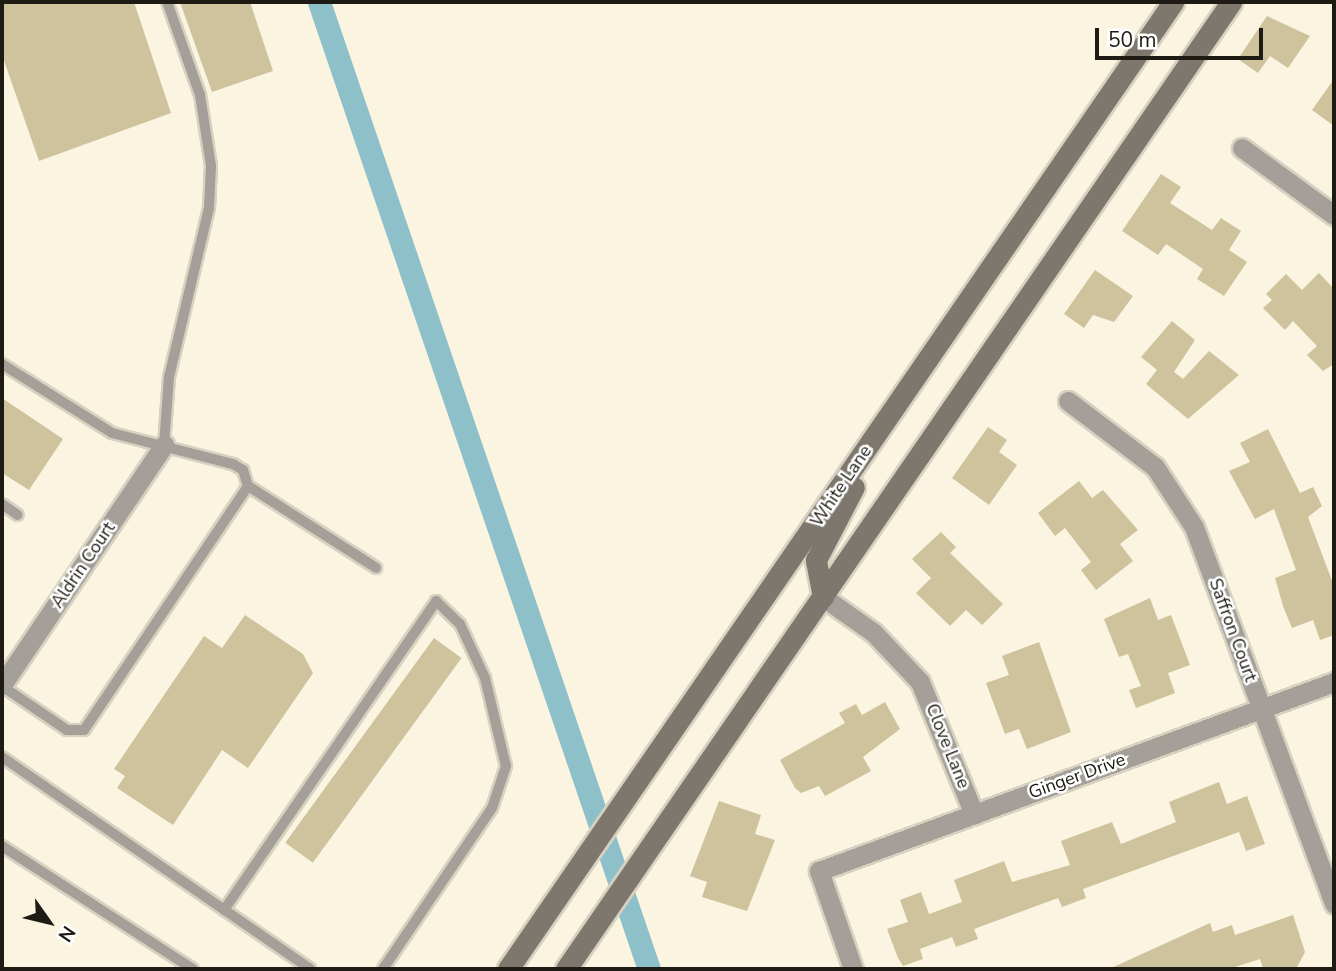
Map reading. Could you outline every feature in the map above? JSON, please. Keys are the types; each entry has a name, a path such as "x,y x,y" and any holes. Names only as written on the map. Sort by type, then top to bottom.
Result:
{"main road":[{"name":"White Lane","path":"508,969 1173,2"},
{"path":"566,969 1231,2"},
{"path":"823,597 816,560 897,405"},
{"path":"525,969 544,916"}],"street":[{"path":"1242,148 1334,215"},
{"name":"Saffron Court","path":"1069,401 1129,443 1177,495 1262,708 1334,904"},
{"name":"Aldrin Court","path":"3,679 164,445"},
{"name":"Clove Lane","path":"823,597 874,633 920,682 975,814"},
{"name":"Ginger Drive","path":"853,969 819,871 1334,682"}],"lane":[{"path":"164,445 169,377 209,208 211,166 200,95 166,2"},
{"path":"2,364 112,433 233,464 243,470 248,486 376,568"},
{"path":"3,679 67,730 84,730 248,486"},
{"path":"2,504 18,515"},
{"path":"224,910 436,601 460,624 485,678 506,766 492,808 383,969"},
{"path":"2,757 310,969"},
{"path":"2,846 193,969"}],"building":[{"path":"2,2 134,2 171,113 39,161 2,55"},
{"path":"180,2 250,2 273,71 212,92"},
{"path":"1267,16 1310,36 1288,68 1270,56 1258,73 1238,59"},
{"path":"1334,79 1334,126 1312,110"},
{"path":"1161,174 1181,187 1170,203 1212,230 1221,218 1241,231 1229,250 1247,262 1224,296 1197,279 1203,269 1166,244 1158,255 1122,231"},
{"path":"1095,270 1133,296 1114,322 1093,315 1084,328 1064,314"},
{"path":"1319,273 1334,289 1334,364 1323,371 1307,355 1317,346 1293,321 1285,330 1263,308 1272,300 1266,294 1286,274 1302,290"},
{"path":"1172,321 1195,340 1174,372 1183,379 1209,351 1239,375 1188,419 1146,384 1157,370 1141,357"},
{"path":"2,398 63,439 29,490 2,473"},
{"path":"988,427 1007,440 999,452 1017,465 989,505 952,478"},
{"path":"1268,429 1300,493 1313,487 1322,506 1308,517 1334,586 1334,635 1320,640 1313,620 1292,628 1283,606 1275,578 1296,570 1274,509 1255,519 1229,471 1250,462 1240,443"},
{"path":"1079,481 1092,498 1103,490 1138,530 1120,544 1133,561 1096,590 1081,570 1091,562 1065,528 1055,536 1038,513"},
{"path":"941,532 956,547 950,553 1003,604 982,625 966,610 950,626 916,593 931,578 912,559"},
{"path":"1150,598 1158,620 1171,615 1190,665 1168,673 1175,693 1136,708 1129,690 1141,686 1128,654 1119,657 1104,619"},
{"path":"245,615 303,654 313,673 248,768 222,750 173,825 117,788 125,776 114,769 204,636 222,648"},
{"path":"434,638 462,658 313,863 285,843"},
{"path":"1039,642 1071,732 1027,749 1019,729 1005,734 986,683 1009,675 1002,656"},
{"path":"885,702 900,729 863,757 871,771 825,796 819,786 801,793 795,788 780,760 845,723 839,713 856,704 862,715"},
{"path":"1219,782 1227,804 1247,796 1265,844 1246,851 1239,832 1083,889 1086,898 1062,907 1058,898 974,929 978,939 956,947 952,937 920,949 923,959 903,966 898,958 887,929 908,922 900,900 921,892 929,914 962,902 954,880 1004,861 1012,882 1070,865 1061,841 1112,822 1121,844 1176,822 1169,802"},
{"path":"719,801 761,815 755,834 775,840 747,911 702,897 707,882 690,876"},
{"path":"1293,915 1305,952 1296,969 1263,969 1260,959 1229,969 1109,969 1210,923 1213,932 1232,925 1235,935"}],"waterway":[{"path":"319,2 649,969"}]}
